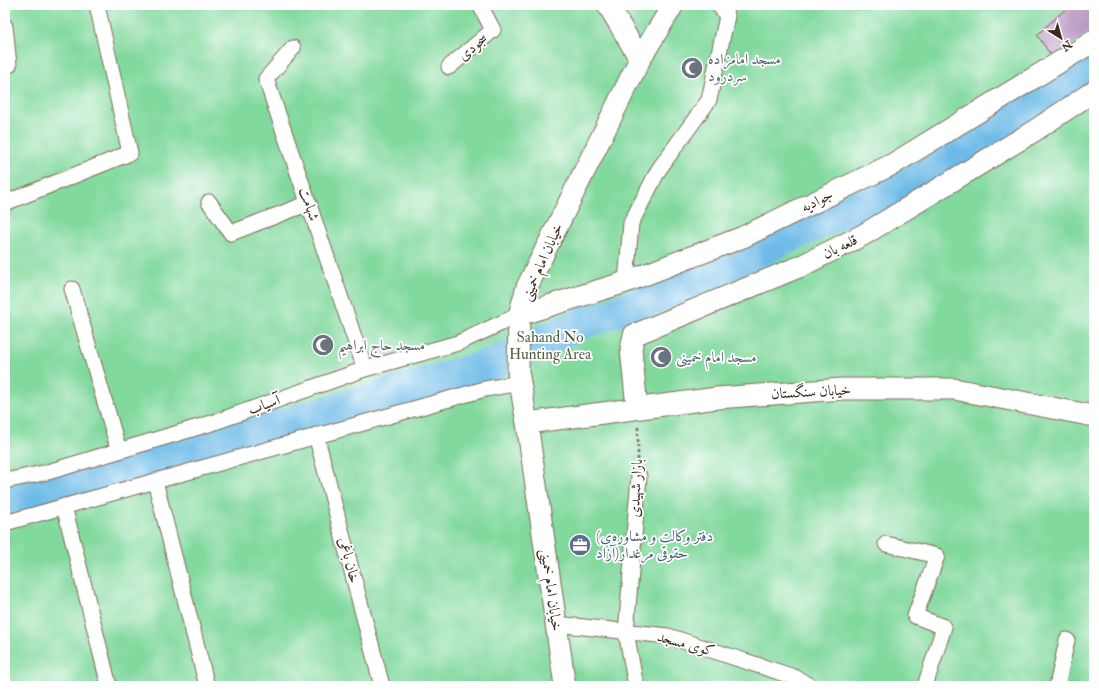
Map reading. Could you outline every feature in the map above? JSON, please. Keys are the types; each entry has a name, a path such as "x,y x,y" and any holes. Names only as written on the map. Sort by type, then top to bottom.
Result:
{"street":[{"path":"5,203 130,153 97,5"},
{"name":"سجودی","path":"449,67 493,30 480,5"},
{"path":"608,5 640,59"},
{"name":"خیابان امام خمینی","path":"565,686 519,377 519,315 527,287 640,59 673,5"},
{"path":"626,282 631,223 659,169 709,100 727,16 719,5"},
{"path":"5,26 9,65 5,66"},
{"name":"جوادیه","path":"519,315 626,282 743,237 893,164 1094,41"},
{"name":"شهامت","path":"293,48 266,79 365,369"},
{"name":"قلعه بان","path":"637,408 631,349 634,335 801,266 864,236 1034,131 1094,91"},
{"path":"209,202 231,233 308,203"},
{"path":"72,289 119,451"},
{"name":"آسیاب","path":"5,481 48,472 212,423 365,369 458,343 519,315"},
{"path":"5,523 485,389 519,377"},
{"name":"خیابان سنگستان","path":"527,423 717,398 842,389 954,389 1094,416"},
{"name":"خان باغی","path":"316,435 382,686"},
{"name":"بازار شهیدی","path":"636,686 626,632 639,476"},
{"path":"155,481 208,686"},
{"path":"64,506 109,686"},
{"path":"886,544 937,556 915,616 944,627 925,686"},
{"name":"کوی مسجد","path":"556,624 668,636 794,677 811,686"},
{"path":"1057,686 1067,640"}],"path":[{"name":"بازار شهیدی","path":"637,408 639,476"}],"green space":[{"name":"Sahand No Hunting Area","path":"5,5 1094,5 1094,686 5,686"}],"building":[{"path":"1070,5 1094,5 1094,29 1053,58 1037,35"}],"waterway":[{"path":"5,502 142,465 493,364 575,326 662,295 917,179 1094,70"}],"place":[{"name":"مسجد امامزاده سردرود","path":"692,68"},
{"name":"مسجد حاج ابراهیم","path":"323,345"},
{"name":"مسجد امام خمینی","path":"661,357"},
{"name":"(دفتر وکالت و مشاوره‌ی حقوقی مرغدار(آزاد","path":"580,545"}]}
